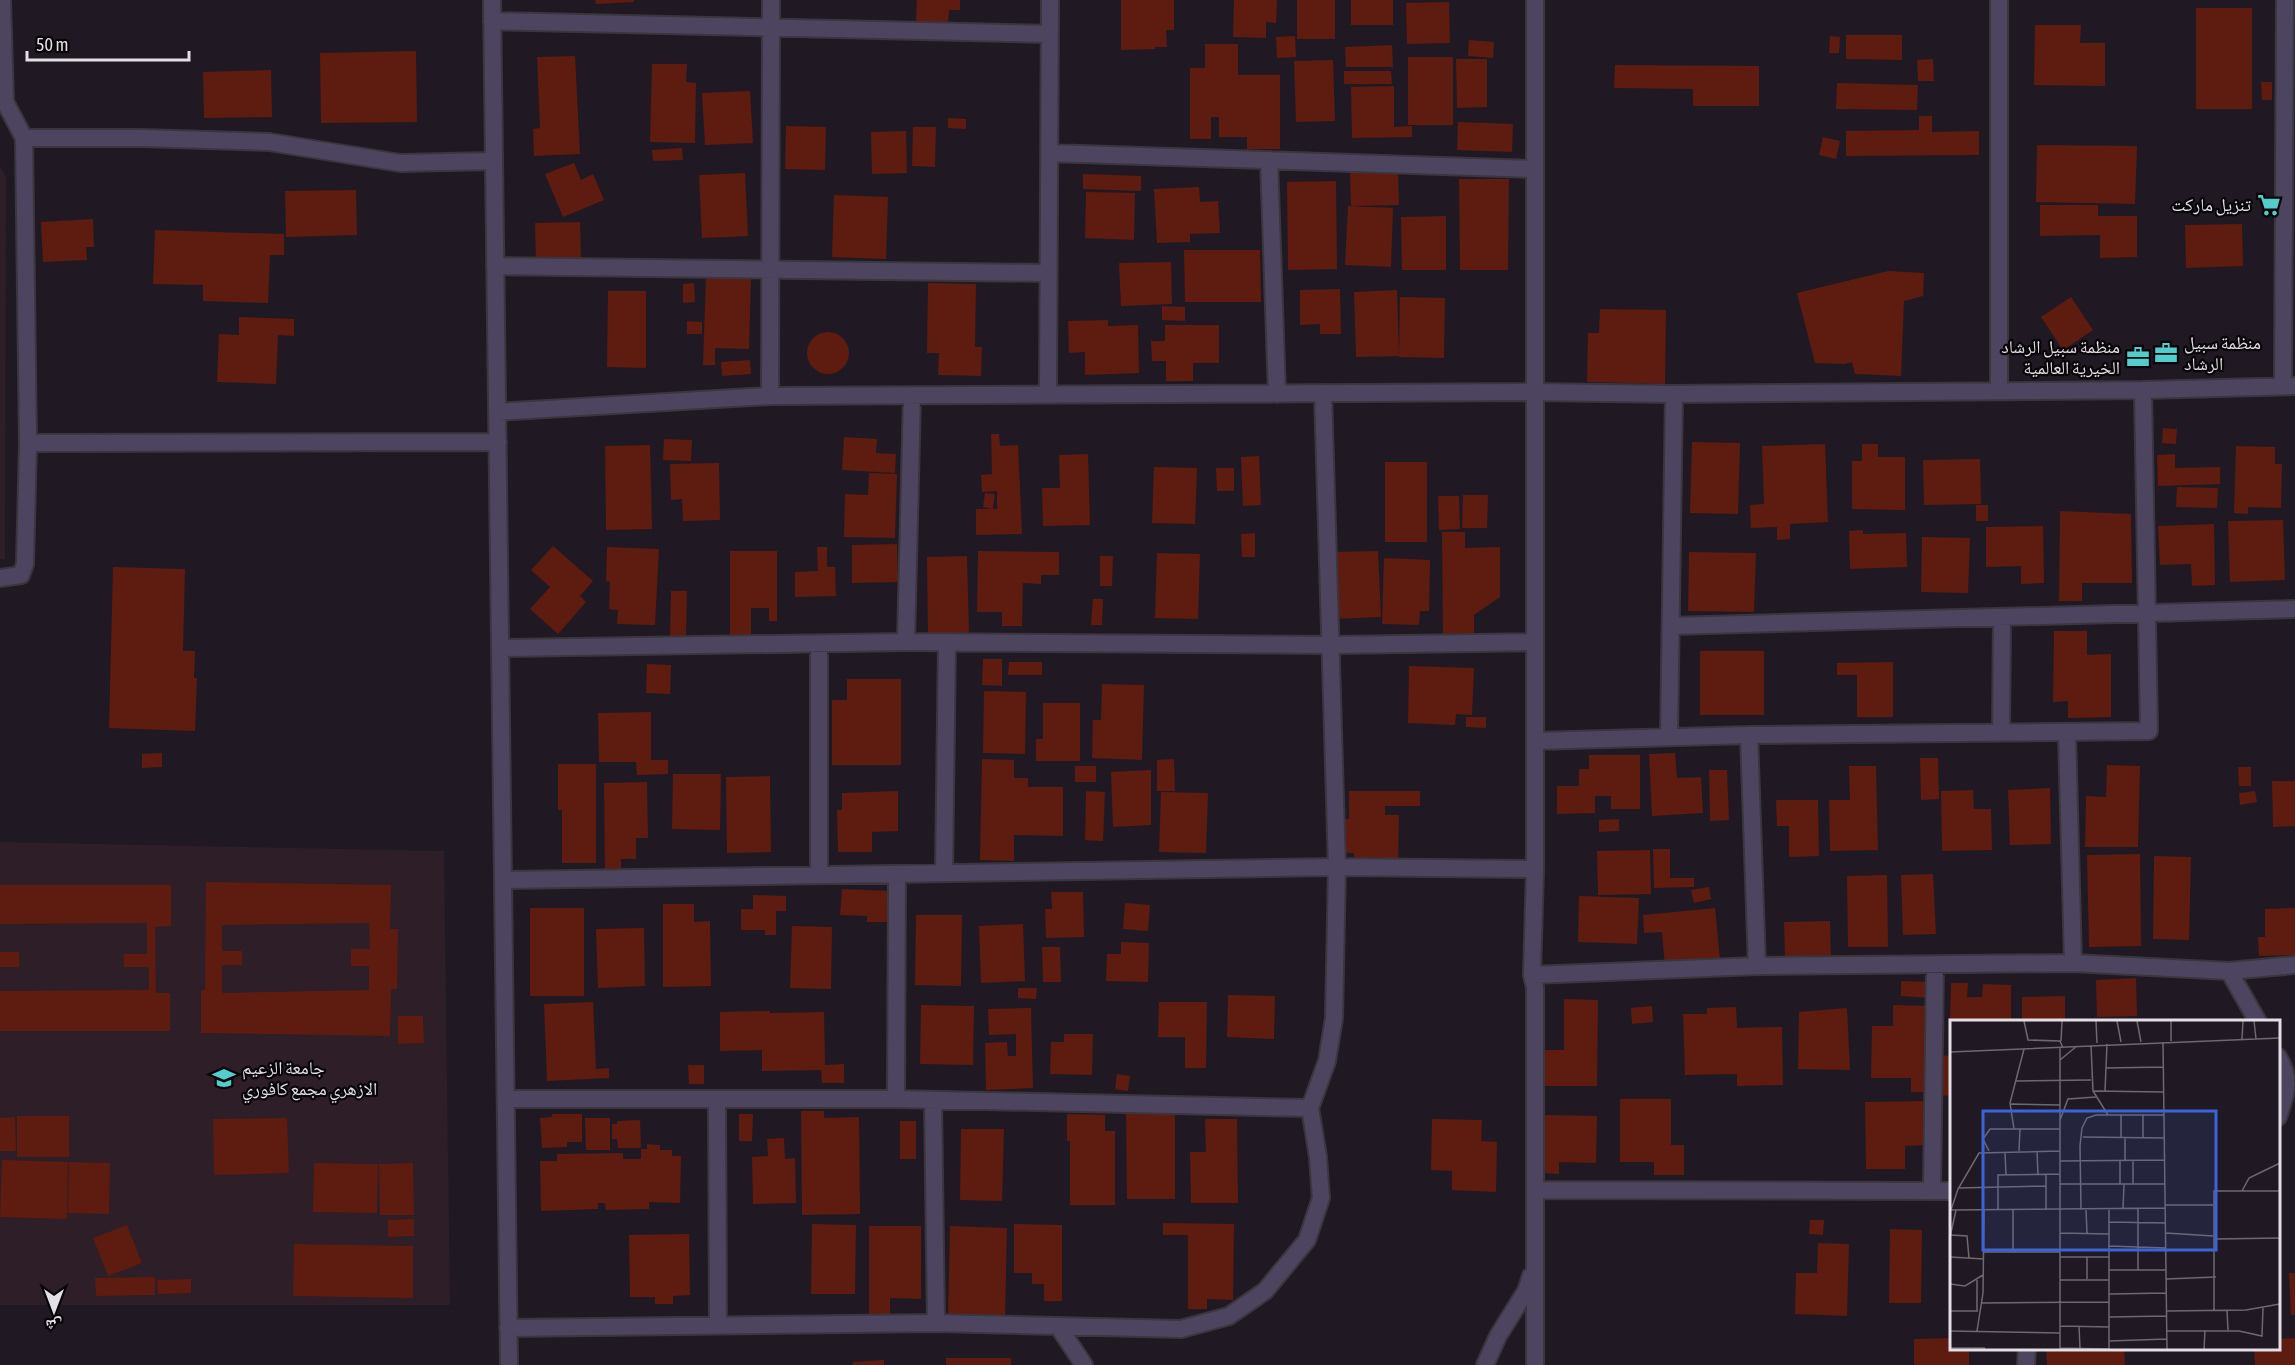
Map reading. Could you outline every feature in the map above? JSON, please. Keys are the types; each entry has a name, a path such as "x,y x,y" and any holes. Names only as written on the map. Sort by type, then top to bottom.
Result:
{"street":[{"path":"0,578 21,575 25,564 28,443 24,138 2,102 2,0"},
{"path":"492,0 509,1365"},
{"path":"770,396 771,0"},
{"path":"1048,395 1050,0"},
{"path":"1535,0 1535,869 1532,975 1536,987 1536,1365"},
{"path":"1998,391 2000,0"},
{"path":"497,412 770,396 1535,392 1674,394 2143,390 2289,386 2285,0"},
{"path":"492,21 1050,34"},
{"path":"24,138 141,138 269,142 400,163 494,161"},
{"path":"1049,153 1535,169"},
{"path":"1269,160 1277,394"},
{"path":"495,266 1047,273"},
{"path":"1535,741 1749,735 2149,731 2145,613 2143,390"},
{"path":"508,1328 936,1323 1181,1329 1229,1316 1265,1291 1307,1240 1321,1198 1318,1157 1310,1108 1327,1061 1334,1018 1337,867 1323,393"},
{"path":"1669,737 1674,394"},
{"path":"906,642 912,396"},
{"path":"28,443 498,442"},
{"path":"1671,626 2295,609"},
{"path":"2001,734 2002,617"},
{"path":"500,648 906,642 1330,645 1535,642"},
{"path":"944,873 948,643"},
{"path":"819,644 819,875"},
{"path":"2067,733 2073,963"},
{"path":"1749,735 1756,966"},
{"path":"503,880 1337,867 1535,869"},
{"path":"896,1099 897,874"},
{"path":"1532,975 1756,966 2073,963 2229,971 2295,965"},
{"path":"1932,1191 1935,965"},
{"path":"2229,971 2257,1020"},
{"path":"2280,1061 2287,1075 2288,1086 2280,1111"},
{"path":"506,1098 896,1099 1310,1108"},
{"path":"717,1099 718,1326"},
{"path":"933,1101 936,1323"},
{"path":"1536,1190 1950,1191"},
{"path":"1485,1365 1498,1336 1526,1291 1536,1263"},
{"path":"1058,1326 1084,1365"},
{"path":"2026,1365 2027,1350"}],"shaded area":[{"path":"0,166 6,177 5,559 0,559"},
{"name":"جامعة الزعيم الازهري مجمع كافوري","path":"0,842 444,851 450,1305 0,1305"}],"building":[{"path":"595,0 634,0 634,2 596,4"},
{"path":"917,0 960,0 960,10 949,10 948,24 916,22"},
{"path":"1121,0 1174,0 1174,30 1166,30 1167,47 1121,50"},
{"path":"1234,0 1277,0 1276,23 1266,22 1266,38 1233,37"},
{"path":"1297,0 1335,0 1335,39 1297,39"},
{"path":"1351,0 1393,0 1393,25 1351,25"},
{"path":"1449,2 1450,43 1407,44 1406,3"},
{"path":"2196,8 2252,8 2252,109 2196,109"},
{"path":"2035,25 2081,25 2080,43 2105,43 2105,86 2034,85"},
{"path":"1846,35 1902,35 1902,60 1846,59"},
{"path":"1295,36 1296,57 1277,58 1276,37"},
{"path":"1830,36 1840,37 1839,53 1829,53"},
{"path":"1469,40 1494,42 1493,58 1468,56"},
{"path":"1205,44 1238,44 1238,75 1280,75 1280,149 1247,149 1247,137 1219,137 1219,117 1211,117 1211,139 1190,139 1190,68 1205,68"},
{"path":"1392,45 1393,67 1346,67 1345,47"},
{"path":"416,51 417,122 321,123 320,53"},
{"path":"575,56 580,154 534,156 533,129 540,128 537,57"},
{"path":"1408,57 1453,57 1453,125 1408,125"},
{"path":"1456,59 1487,59 1487,107 1457,108"},
{"path":"1933,59 1934,81 1918,81 1917,60"},
{"path":"1333,60 1335,121 1296,122 1294,61"},
{"path":"652,64 687,64 686,82 696,83 695,143 650,142"},
{"path":"1615,65 1759,66 1759,106 1693,106 1693,89 1614,88"},
{"path":"271,70 272,117 204,118 203,72"},
{"path":"1344,71 1391,71 1392,84 1344,84"},
{"path":"2261,82 2272,82 2272,100 2262,100"},
{"path":"1837,83 1918,85 1917,110 1836,109"},
{"path":"1394,86 1394,127 1412,126 1412,137 1352,138 1351,87"},
{"path":"750,91 753,143 705,145 702,93"},
{"path":"1919,116 1932,116 1932,132 1979,131 1979,155 1846,156 1846,131 1919,130"},
{"path":"948,118 966,119 966,129 948,128"},
{"path":"1458,122 1513,124 1512,152 1457,150"},
{"path":"786,126 826,127 825,170 785,169"},
{"path":"913,127 936,127 935,167 912,166"},
{"path":"906,131 907,173 872,174 871,132"},
{"path":"1823,137 1840,141 1836,159 1819,155"},
{"path":"2037,145 2137,146 2135,204 2036,202"},
{"path":"682,148 683,160 653,161 652,150"},
{"path":"574,163 581,180 593,174 604,200 563,217 545,174"},
{"path":"1398,172 1399,205 1351,206 1350,173"},
{"path":"745,173 748,236 702,238 699,175"},
{"path":"1083,174 1141,176 1141,191 1083,189"},
{"path":"1459,179 1509,179 1508,270 1460,270"},
{"path":"1336,181 1337,269 1288,270 1287,182"},
{"path":"1199,187 1200,202 1218,201 1220,233 1190,234 1190,242 1157,243 1154,189"},
{"path":"356,190 357,235 286,237 285,191"},
{"path":"1086,192 1135,193 1134,240 1085,238"},
{"path":"834,195 888,197 886,259 832,257"},
{"path":"2040,205 2098,205 2098,216 2137,216 2137,257 2100,258 2100,235 2040,236"},
{"path":"1348,206 1393,208 1391,267 1345,265"},
{"path":"1446,216 1446,270 1402,270 1401,217"},
{"path":"93,219 94,247 86,247 87,260 43,262 41,222"},
{"path":"580,222 581,259 536,260 535,223"},
{"path":"2242,224 2243,266 2186,268 2185,225"},
{"path":"155,230 284,234 284,255 270,255 268,303 203,301 203,285 153,284"},
{"path":"1184,250 1260,250 1261,302 1185,302"},
{"path":"1171,262 1172,304 1121,306 1119,263"},
{"path":"1888,271 1924,273 1923,296 1904,301 1901,376 1855,374 1852,362 1845,364 1815,363 1797,293"},
{"path":"706,276 751,277 749,349 715,348 715,365 703,365"},
{"path":"694,283 695,302 683,303 683,284"},
{"path":"928,283 976,284 975,347 982,347 981,376 938,375 939,353 927,353"},
{"path":"1340,289 1341,334 1320,334 1320,324 1300,325 1300,290"},
{"path":"1397,290 1399,356 1356,357 1354,292"},
{"path":"608,291 646,291 646,368 607,367"},
{"path":"1400,297 1445,298 1444,358 1399,357"},
{"path":"2071,297 2093,330 2063,350 2041,317"},
{"path":"1162,306 1185,307 1185,321 1162,320"},
{"path":"1600,309 1666,310 1665,384 1587,382 1588,333 1599,333"},
{"path":"239,317 294,319 294,336 278,335 276,384 217,382 219,334 239,335"},
{"path":"1108,320 1108,326 1138,325 1139,373 1085,375 1085,352 1069,353 1068,321"},
{"path":"687,321 702,322 702,334 687,334"},
{"path":"1165,325 1219,325 1219,363 1193,363 1193,381 1166,381 1166,361 1152,361 1151,341 1165,341"},
{"path":"828,332 843,338 849,353 843,368 828,374 813,368 807,353 813,338"},
{"path":"750,360 751,374 722,376 721,362"},
{"path":"2163,428 2177,429 2176,444 2162,443"},
{"path":"991,434 999,434 1000,446 1018,445 1022,534 976,535 976,509 997,509 997,491 982,492 981,475 992,474"},
{"path":"844,437 877,439 876,453 896,454 895,473 842,470"},
{"path":"664,439 692,440 691,461 663,460"},
{"path":"1692,442 1740,443 1738,514 1690,513"},
{"path":"1825,444 1828,522 1790,524 1790,539 1777,540 1777,527 1751,528 1750,505 1764,504 1762,446"},
{"path":"1862,444 1878,444 1878,457 1905,457 1905,510 1852,509 1852,461 1862,461"},
{"path":"650,445 652,529 606,530 605,446"},
{"path":"2236,446 2275,447 2275,464 2282,464 2281,508 2248,507 2248,514 2234,513"},
{"path":"1088,454 1090,525 1043,526 1042,488 1060,488 1059,455"},
{"path":"2175,454 2175,468 2220,467 2220,484 2158,486 2157,455"},
{"path":"1259,456 1261,505 1243,506 1241,457"},
{"path":"1980,459 1981,504 1924,505 1923,460"},
{"path":"1385,462 1427,462 1427,542 1385,542"},
{"path":"719,463 720,520 683,521 682,499 671,500 670,464"},
{"path":"1154,467 1197,468 1195,524 1152,523"},
{"path":"1216,468 1234,468 1234,491 1217,491"},
{"path":"869,473 897,474 895,538 844,537 845,494 868,495"},
{"path":"2177,487 2218,488 2217,508 2176,507"},
{"path":"985,493 995,494 993,509 983,507"},
{"path":"1463,495 1488,495 1487,528 1462,528"},
{"path":"1438,496 1459,496 1460,529 1439,530"},
{"path":"1976,505 1988,505 1988,521 1976,521"},
{"path":"2060,511 2131,514 2132,583 2082,583 2082,601 2059,601"},
{"path":"2283,520 2285,580 2230,582 2228,521"},
{"path":"2214,524 2215,585 2192,586 2191,564 2160,565 2158,526"},
{"path":"2043,526 2044,583 2021,584 2021,566 1986,567 1986,527"},
{"path":"1863,530 1863,534 1906,533 1907,567 1850,569 1849,531"},
{"path":"1442,532 1465,532 1465,548 1500,547 1500,597 1474,615 1474,634 1443,634"},
{"path":"1255,533 1255,557 1242,557 1241,534"},
{"path":"1922,537 1970,538 1968,593 1921,592"},
{"path":"897,544 898,582 852,583 852,545"},
{"path":"553,546 593,581 580,596 586,602 558,634 530,609 550,587 531,570"},
{"path":"607,547 659,549 655,625 617,624 618,610 609,609 610,582 606,581"},
{"path":"817,547 827,547 827,567 835,567 836,596 795,597 795,572 818,571"},
{"path":"730,551 777,551 777,621 769,621 769,608 751,608 751,635 730,635"},
{"path":"978,551 1059,552 1059,575 1041,575 1041,584 1023,583 1022,626 1002,626 1002,612 977,612"},
{"path":"1378,551 1381,617 1333,619 1331,552"},
{"path":"1689,552 1756,553 1754,612 1688,611"},
{"path":"1157,553 1200,554 1198,619 1155,618"},
{"path":"967,556 969,636 928,637 927,557"},
{"path":"1100,556 1113,556 1112,586 1100,586"},
{"path":"1384,558 1430,560 1429,611 1420,611 1419,625 1382,624"},
{"path":"113,567 185,569 183,651 195,651 194,678 197,678 195,731 109,728"},
{"path":"671,591 687,591 686,636 670,636"},
{"path":"1093,599 1103,599 1102,625 1091,625"},
{"path":"2054,631 2087,631 2087,655 2111,654 2111,717 2068,718 2068,701 2053,702"},
{"path":"1700,651 1764,651 1764,715 1700,715"},
{"path":"983,659 1002,659 1002,686 982,685"},
{"path":"1009,662 1042,662 1042,675 1008,675"},
{"path":"1893,662 1893,717 1857,717 1857,675 1837,675 1837,663"},
{"path":"647,664 671,665 670,694 646,693"},
{"path":"1409,666 1474,668 1472,715 1456,714 1455,725 1408,723"},
{"path":"847,679 901,679 901,765 832,765 832,700 847,700"},
{"path":"1102,684 1144,685 1142,760 1092,758 1093,720 1101,720"},
{"path":"984,691 1026,692 1025,754 983,753"},
{"path":"1043,703 1080,703 1080,761 1036,761 1036,739 1043,739"},
{"path":"651,712 651,760 668,760 668,774 637,775 636,762 599,762 598,713"},
{"path":"1466,717 1486,717 1486,728 1466,727"},
{"path":"162,753 162,767 142,768 142,754"},
{"path":"1675,753 1677,778 1701,777 1703,813 1652,816 1649,754"},
{"path":"1589,755 1640,755 1640,809 1611,809 1611,796 1595,796 1595,813 1557,814 1557,786 1579,786 1579,769 1589,769"},
{"path":"1920,758 1938,758 1939,799 1921,800"},
{"path":"982,759 1014,760 1014,778 1028,778 1028,787 1063,787 1063,836 1014,835 1014,861 980,860"},
{"path":"1174,759 1175,791 1157,791 1157,760"},
{"path":"558,764 596,764 596,863 562,863 562,810 558,810"},
{"path":"2107,765 2140,766 2138,847 2085,847 2086,796 2106,797"},
{"path":"1075,766 1096,766 1096,782 1075,782"},
{"path":"1849,766 1876,766 1878,850 1830,851 1829,800 1850,800"},
{"path":"2238,767 2251,767 2251,786 2239,786"},
{"path":"1151,770 1151,825 1113,827 1111,772"},
{"path":"1709,770 1727,770 1729,820 1710,821"},
{"path":"673,774 721,774 720,830 672,829"},
{"path":"770,776 771,852 727,853 726,777"},
{"path":"2272,781 2295,781 2295,826 2273,827"},
{"path":"647,782 648,838 636,838 636,859 621,859 621,873 605,873 604,783"},
{"path":"2050,788 2051,844 2010,845 2008,790"},
{"path":"1973,790 1974,809 1991,809 1992,850 1942,851 1941,791"},
{"path":"898,791 898,831 872,832 872,852 838,852 837,810 842,810 842,793"},
{"path":"1086,791 1105,792 1103,841 1085,840"},
{"path":"1349,791 1420,791 1420,806 1385,806 1385,815 1399,815 1398,866 1354,866 1354,853 1328,852 1329,819 1349,819"},
{"path":"2255,791 2257,802 2240,805 2239,793"},
{"path":"1161,792 1208,793 1206,853 1159,852"},
{"path":"1776,800 1818,800 1819,856 1789,857 1789,826 1777,826"},
{"path":"1619,819 1619,831 1599,832 1599,820"},
{"path":"1653,849 1670,849 1670,878 1694,878 1694,887 1654,888"},
{"path":"1650,850 1651,894 1598,895 1597,851"},
{"path":"2140,854 2141,946 2089,947 2087,855"},
{"path":"2154,856 2191,857 2189,940 2153,939"},
{"path":"1933,874 1936,934 1903,935 1901,875"},
{"path":"1887,875 1888,947 1848,947 1847,876"},
{"path":"206,882 391,885 390,929 398,929 397,989 391,989 390,1036 201,1033 201,990 205,990","holes":["369,923 370,949 351,949 351,966 369,966 369,990 222,993 222,965 242,965 242,951 222,951 222,925"]},
{"path":"0,885 171,885 171,926 155,927 156,993 170,993 170,1031 0,1031 0,991 149,990 149,967 124,967 124,954 147,954 147,923 0,924"},
{"path":"1709,887 1711,899 1694,903 1691,890"},
{"path":"842,889 893,891 891,922 867,922 867,916 840,915"},
{"path":"1051,892 1083,892 1084,937 1046,938 1045,909 1052,909"},
{"path":"753,895 786,896 786,911 776,911 776,935 765,935 765,930 741,930 741,909 753,909"},
{"path":"1579,896 1639,898 1637,944 1578,942"},
{"path":"1125,903 1150,905 1148,931 1123,929"},
{"path":"663,904 694,904 694,922 710,921 711,986 663,987"},
{"path":"530,908 584,908 584,996 530,996"},
{"path":"1715,908 1720,959 1665,967 1662,932 1644,933 1643,915"},
{"path":"2295,908 2295,955 2259,956 2258,937 2265,937 2265,909"},
{"path":"916,915 962,915 961,986 915,985"},
{"path":"1830,921 1831,960 1785,959 1784,922"},
{"path":"1023,924 1025,981 981,983 979,926"},
{"path":"792,926 832,927 831,989 790,988"},
{"path":"644,928 645,986 598,988 596,929"},
{"path":"1121,942 1149,943 1148,982 1106,981 1107,954 1121,954"},
{"path":"1042,947 1060,947 1061,982 1043,982"},
{"path":"0,952 19,952 19,967 0,967"},
{"path":"2136,978 2137,1016 2097,1017 2096,980"},
{"path":"1901,981 1931,982 1930,998 1901,996"},
{"path":"1951,983 1968,983 1967,997 1982,997 1983,984 2011,985 2011,1020 1950,1020"},
{"path":"1018,988 1037,988 1036,999 1018,998"},
{"path":"1228,995 1275,996 1274,1039 1227,1037"},
{"path":"2065,996 2065,1020 2022,1020 2022,997"},
{"path":"1564,999 1598,1000 1597,1086 1545,1086 1545,1050 1564,1050"},
{"path":"593,1002 596,1069 609,1068 609,1078 547,1081 544,1004"},
{"path":"1159,1002 1207,1002 1206,1068 1185,1068 1185,1037 1158,1037"},
{"path":"921,1005 974,1006 973,1065 920,1064"},
{"path":"1893,1005 1929,1006 1928,1092 1911,1092 1911,1078 1871,1078 1872,1026 1893,1026"},
{"path":"1652,1006 1653,1022 1632,1024 1631,1008"},
{"path":"1736,1007 1737,1028 1782,1027 1783,1085 1737,1086 1737,1074 1685,1075 1683,1014 1707,1014 1707,1008"},
{"path":"1031,1008 1033,1088 986,1090 985,1043 1007,1042 1008,1056 1016,1056 1016,1034 989,1035 988,1009"},
{"path":"1847,1008 1850,1070 1798,1069 1799,1012"},
{"path":"770,1011 770,1013 824,1012 825,1065 844,1064 844,1083 822,1083 821,1070 762,1071 762,1050 720,1051 720,1012"},
{"path":"398,1016 423,1016 424,1043 398,1044"},
{"path":"1064,1034 1093,1034 1092,1075 1050,1074 1051,1042 1064,1042"},
{"path":"1939,1055 1950,1056 1950,1096 1937,1095"},
{"path":"688,1065 704,1065 704,1084 689,1084"},
{"path":"1117,1074 1130,1076 1128,1091 1115,1089"},
{"path":"1620,1099 1671,1099 1671,1145 1684,1145 1684,1175 1654,1175 1654,1162 1620,1162"},
{"path":"1925,1101 1925,1145 1905,1146 1905,1169 1866,1169 1865,1102"},
{"path":"801,1111 824,1111 824,1118 859,1117 860,1214 802,1215"},
{"path":"1175,1113 1175,1199 1127,1199 1126,1114"},
{"path":"552,1114 582,1114 582,1142 567,1142 567,1147 542,1148 540,1118 552,1117"},
{"path":"739,1114 753,1114 752,1141 739,1141"},
{"path":"1067,1114 1105,1115 1105,1131 1115,1131 1115,1205 1070,1205 1070,1141 1067,1141"},
{"path":"1543,1115 1597,1116 1596,1163 1559,1162 1559,1174 1541,1173"},
{"path":"17,1116 69,1116 69,1157 17,1157"},
{"path":"15,1117 16,1151 0,1151 0,1118"},
{"path":"287,1118 289,1173 214,1175 213,1119"},
{"path":"585,1118 610,1118 610,1150 586,1150"},
{"path":"1205,1119 1237,1119 1238,1203 1191,1203 1190,1152 1206,1152"},
{"path":"1432,1119 1482,1120 1481,1141 1497,1142 1496,1192 1452,1190 1452,1171 1431,1170"},
{"path":"640,1120 641,1148 618,1148 617,1139 612,1139 612,1124 617,1124 617,1121"},
{"path":"900,1121 916,1121 916,1159 900,1159"},
{"path":"961,1129 1004,1129 1002,1201 960,1200"},
{"path":"784,1138 785,1159 795,1158 796,1203 753,1204 752,1157 768,1156 767,1139"},
{"path":"647,1144 660,1145 660,1150 672,1150 672,1156 681,1156 680,1203 649,1202 649,1209 606,1210 605,1203 598,1203 598,1209 541,1211 540,1161 557,1161 557,1154 623,1153 623,1159 641,1159 641,1149 647,1149"},
{"path":"2,1160 68,1162 67,1219 0,1217"},
{"path":"69,1162 110,1163 109,1214 68,1213"},
{"path":"314,1163 378,1164 377,1213 313,1212"},
{"path":"413,1163 414,1215 380,1215 379,1164"},
{"path":"414,1219 414,1236 388,1237 388,1220"},
{"path":"1810,1220 1824,1220 1823,1235 1809,1234"},
{"path":"1163,1223 1234,1224 1233,1300 1207,1299 1207,1309 1188,1309 1188,1235 1163,1235"},
{"path":"812,1224 856,1225 855,1294 811,1294"},
{"path":"1014,1224 1062,1225 1062,1301 1044,1301 1044,1284 1032,1284 1032,1273 1014,1273"},
{"path":"127,1225 142,1263 108,1276 93,1238"},
{"path":"869,1226 921,1226 921,1299 890,1298 890,1315 869,1314"},
{"path":"950,1226 1007,1228 1005,1317 948,1315"},
{"path":"1890,1229 1922,1230 1921,1303 1889,1303"},
{"path":"689,1234 690,1295 673,1296 673,1304 655,1304 655,1297 630,1297 629,1235"},
{"path":"1818,1243 1849,1244 1847,1316 1795,1314 1796,1273 1817,1273"},
{"path":"294,1244 413,1246 413,1298 293,1296"},
{"path":"2289,1273 2295,1273 2295,1315 2291,1315"},
{"path":"155,1277 155,1295 96,1296 95,1278"},
{"path":"191,1279 191,1293 158,1294 157,1280"},
{"path":"1950,1338 1950,1350 1969,1350 1969,1365 1914,1365 1914,1339"},
{"path":"2295,1338 2295,1365 2255,1365 2254,1350 2280,1350 2280,1339"},
{"path":"2046,1350 2124,1350 2125,1365 2047,1365"},
{"path":"946,1358 1011,1358 1011,1365 946,1365"},
{"path":"884,1360 884,1365 853,1365 853,1362"}],"place":[{"name":"تنزيل ماركت","path":"2269,205"},
{"name":"منظمة سبيل الرشاد","path":"2166,353"},
{"name":"منظمة سبيل الرشاد الخيرية العالمية","path":"2138,357"},
{"name":"جامعة الزعيم الازهري مجمع كافوري","path":"224,1078"}]}
